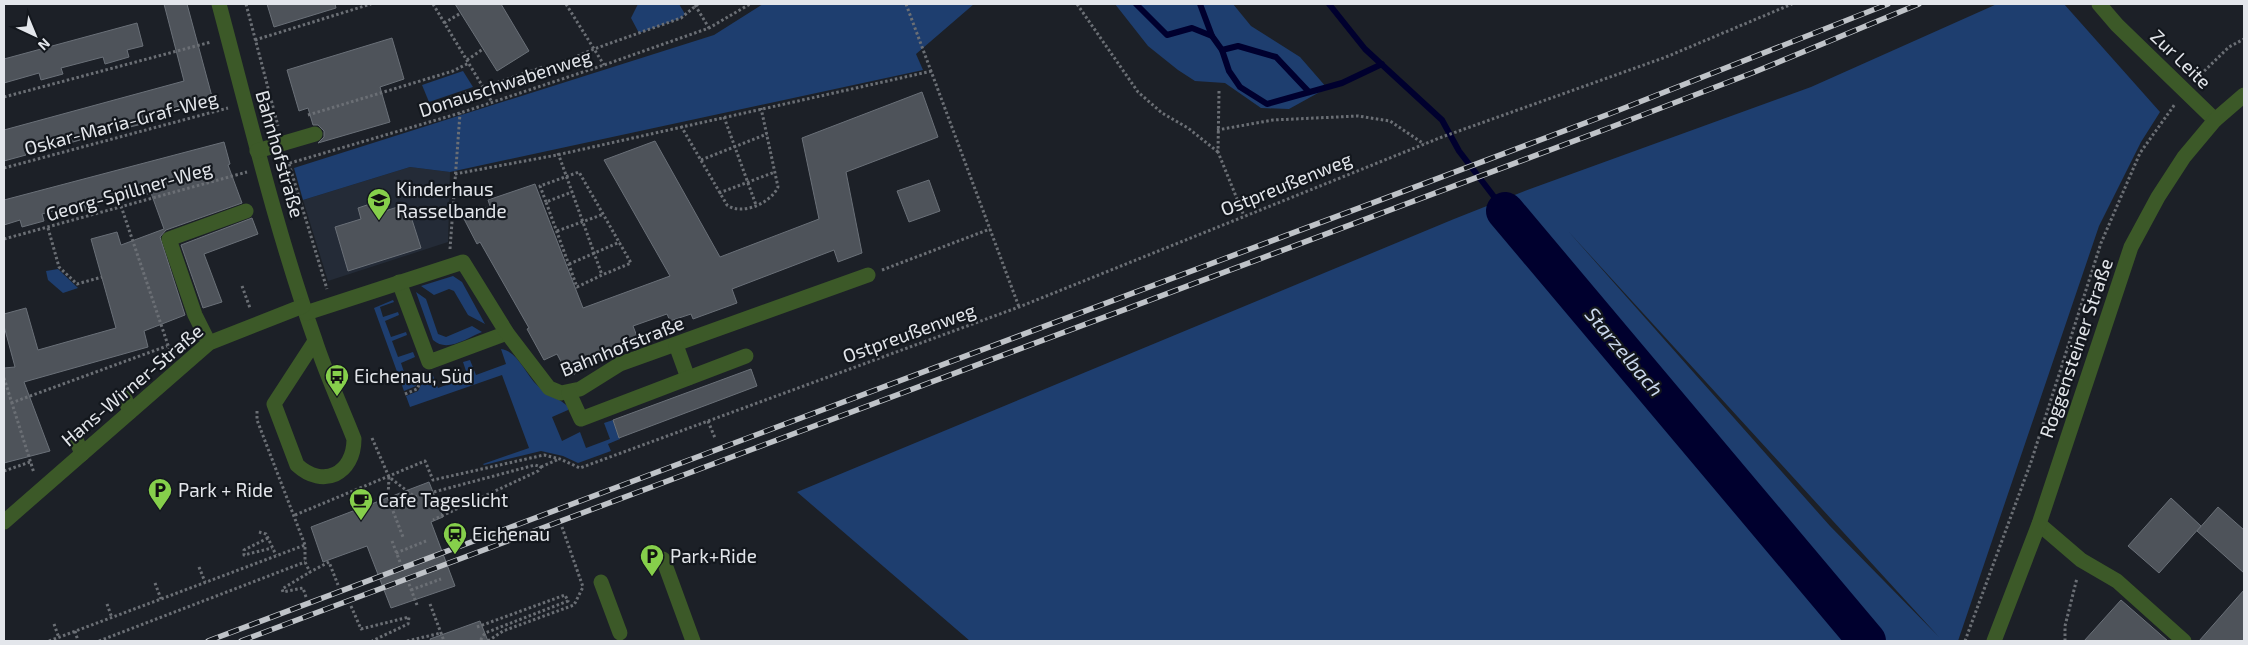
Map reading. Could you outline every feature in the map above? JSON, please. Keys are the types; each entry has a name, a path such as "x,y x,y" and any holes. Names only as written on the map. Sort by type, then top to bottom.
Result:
{"street":[{"name":"Bahnhofstraße","path":"219,4 261,168 304,310 354,439 354,450 350,460 339,472 324,477 304,472 297,465 274,404 315,341"},
{"name":"Zur Leite","path":"2099,4 2117,25 2215,120"},
{"name":"Roggensteiner Straße","path":"1994,641 2039,524 2131,247 2158,198 2184,157 2215,120 2244,95"},
{"path":"257,150 315,134"},
{"path":"209,343 195,315 169,240 246,211"},
{"name":"Bahnhofstraße","path":"304,310 463,262 506,332 549,388 561,393 580,388 620,364 868,275"},
{"path":"399,282 429,362 506,332"},
{"name":"Hans-Wirner-Straße","path":"12,520 40,491 61,481 82,454 106,441 130,412 150,403 177,370 193,365 209,343 256,323 304,310"},
{"path":"676,345 688,378"},
{"path":"569,392 581,419 746,356"},
{"path":"124,396 130,412"},
{"path":"75,438 82,454"},
{"path":"2039,524 2081,560 2117,581 2184,641"},
{"path":"663,559 693,641"},
{"path":"601,582 620,633"}],"path":[{"path":"353,4 355,9"},
{"path":"255,40 371,4"},
{"path":"433,4 492,102"},
{"path":"566,4 604,65"},
{"path":"431,105 543,67 552,68 594,49 680,18 696,4 709,28"},
{"name":"Donauschwabenweg","path":"261,168 289,164 460,113 604,65 709,28 750,4"},
{"path":"906,4 1019,307"},
{"path":"1078,4 1138,92 1162,112 1188,128 1218,152"},
{"name":"Ostpreußenweg","path":"389,477 425,461 433,480 544,456 560,459 580,468 1019,307 1424,144 1666,57 1792,4"},
{"path":"444,23 461,13"},
{"path":"302,18 304,25"},
{"path":"4,97 228,37"},
{"path":"1966,641 2031,462 2102,243 2140,153 2185,90 2229,47 2244,39"},
{"path":"304,116 452,71 483,49"},
{"path":"456,174 932,71"},
{"path":"378,87 380,94"},
{"path":"1219,91 1218,152 1244,216"},
{"path":"328,102 330,108"},
{"name":"Oskar-Maria-Graf-Weg","path":"4,168 244,104"},
{"path":"681,126 727,205 732,209 742,210 766,201 774,195 778,187 761,108"},
{"path":"448,266 460,113"},
{"path":"1217,130 1273,120 1358,116 1390,121 1424,144"},
{"path":"724,117 756,205"},
{"path":"278,124 286,122"},
{"path":"701,160 768,134"},
{"path":"558,153 602,275"},
{"name":"Georg-Spillner-Weg","path":"4,239 261,168"},
{"path":"579,172 632,263 577,287 546,202 540,186 579,172"},
{"path":"719,193 775,172"},
{"path":"546,202 572,192"},
{"path":"121,206 167,346 177,370"},
{"path":"556,231 604,214"},
{"path":"48,228 59,267 77,284 102,277"},
{"path":"868,275 990,229"},
{"path":"569,264 620,242"},
{"path":"242,286 256,323"},
{"path":"12,403 167,346"},
{"path":"404,394 417,389 429,362"},
{"path":"113,366 114,370"},
{"path":"4,378 40,491"},
{"path":"56,387 58,392"},
{"path":"708,421 714,438"},
{"path":"369,431 389,477 388,498 403,537"},
{"path":"389,477 415,498 541,466 560,459"},
{"path":"4,471 30,462"},
{"path":"433,520 538,471 541,466"},
{"path":"310,572 305,562 305,544 295,515 389,477"},
{"path":"488,641 503,631 574,605 583,588 562,527"},
{"path":"260,532 266,534 276,555"},
{"path":"268,538 244,550 244,555 272,548"},
{"path":"392,541 400,562"},
{"path":"396,553 426,542"},
{"path":"49,641 305,544"},
{"path":"2065,641 2065,626 2081,560"},
{"path":"99,641 305,562"},
{"path":"306,597 303,588 288,592 284,592 282,589 329,562 338,585"},
{"path":"199,567 205,582"},
{"path":"412,590 441,579"},
{"path":"155,583 161,599"},
{"path":"409,584 417,605"},
{"path":"477,627 565,595 568,601 485,633 480,641"},
{"path":"107,604 112,618"},
{"path":"430,604 444,641"},
{"path":"351,606 361,629 409,617 408,624 372,641"},
{"path":"54,624 59,638"},
{"path":"75,632 78,641"},
{"path":"408,641 441,633"}],"shaded area":[{"path":"638,4 679,4 685,14 681,18 639,33 631,18"},
{"path":"763,4 974,4 916,54 923,70 450,172 410,167 303,200 294,168 714,35"},
{"path":"1115,4 1233,4 1251,26 1300,57 1327,88 1289,109 1261,108 1225,83 1195,81 1178,70 1148,46"},
{"path":"1997,4 2064,4 2160,112 2141,142 2099,226 1958,641 970,641 797,492 1454,219 1530,189 1811,87","holes":["1568,231 1939,637 1830,526"]},
{"path":"463,71 473,87 429,102 422,85"},
{"name":"Kinderhaus Rasselbande","path":"410,167 450,172 448,242 328,281 303,200"},
{"path":"58,269 78,288 63,293 48,280 46,271"},
{"path":"453,276 462,282 485,324 468,315 454,291 449,289 434,295 421,286"},
{"path":"416,292 426,299 438,334 446,337 472,326 482,332 451,345 439,344 433,340"},
{"path":"393,300 394,302 380,307 383,317 398,312 399,315 385,321 391,337 406,332 407,335 392,341 398,357 413,352 415,357 401,363 406,378 421,374 416,386 404,391 374,308"},
{"path":"501,349 517,358 538,386 569,408 552,417 562,441 580,432 586,448 610,439 604,423 613,420 620,439 608,444 611,451 578,463 563,456 541,451 484,465 529,448 502,375 410,407 406,396 418,391 427,373 432,373 438,388 468,377 463,362 470,360 476,375 506,364"}],"building":[{"path":"164,4 187,4 214,104 192,110 190,103 144,116 146,123 122,129 120,122 78,134 80,140 59,146 57,139 24,148 26,155 4,161 4,130 184,81"},
{"path":"267,4 335,4 336,8 274,27"},
{"path":"455,4 501,4 529,51 497,71"},
{"path":"137,23 143,46 127,50 129,57 105,64 103,57 61,68 63,74 41,80 39,73 4,83 4,59"},
{"path":"392,38 404,79 380,87 390,122 318,143 324,137 324,131 318,125 313,125 308,108 299,111 287,70"},
{"path":"922,92 938,137 846,172 862,253 838,262 834,250 732,289 737,303 693,319 691,314 670,321 667,314 633,326 638,339 569,377 557,354 544,360 527,329 529,328 480,242 477,244 463,217 490,206 488,200 535,184 583,308 670,276 604,160 655,141 720,257 819,219 802,138"},
{"path":"224,142 230,164 228,165 242,203 166,230 160,237 185,315 144,331 148,347 24,382 50,451 4,463 4,368 15,367 4,326 4,314 26,308 38,350 116,328 91,239 117,232 121,245 164,229 151,193 140,196 138,189 96,200 98,207 76,212 74,205 42,214 44,221 22,227 20,220 4,225 4,200"},
{"path":"929,180 940,211 909,222 897,191"},
{"path":"379,201 382,212 407,204 421,248 348,271 335,227 361,219 358,208"},
{"path":"252,218 258,234 204,254 222,302 203,308 181,245"},
{"path":"751,369 757,386 619,438 613,420"},
{"path":"429,482 443,517 431,522 455,586 391,608 367,546 323,562 311,527"},
{"path":"2171,498 2201,526 2159,573 2128,546"},
{"path":"2218,507 2244,530 2244,573 2197,531"},
{"path":"2244,590 2244,641 2199,641"},
{"path":"2121,600 2168,641 2084,641"},
{"path":"480,621 488,641 431,641 430,639"}],"waterway":[{"name":"Starzelbach","path":"1136,4 1167,35 1192,28 1212,36 1222,50 1229,71 1240,87 1267,104 1342,83 1382,64"},
{"name":"Starzelbach","path":"1200,4 1212,36"},
{"name":"Starzelbach","path":"1329,4 1365,49 1442,120 1459,151 1505,211"},
{"name":"Starzelbach","path":"1222,50 1238,46 1276,57 1309,92"},
{"name":"Starzelbach","path":"1505,211 1867,641"}],"railway":[{"path":"208,641 1609,114 1888,4"},
{"path":"241,641 1614,126 1752,73 1919,4"}],"place":[{"name":"Kinderhaus Rasselbande","path":"379,221"},
{"name":"Eichenau, Süd","path":"337,397"},
{"name":"Park + Ride","path":"160,511"},
{"name":"Cafe Tageslicht","path":"361,521"},
{"name":"Eichenau","path":"455,555"},
{"name":"Park+Ride","path":"652,577"}]}
